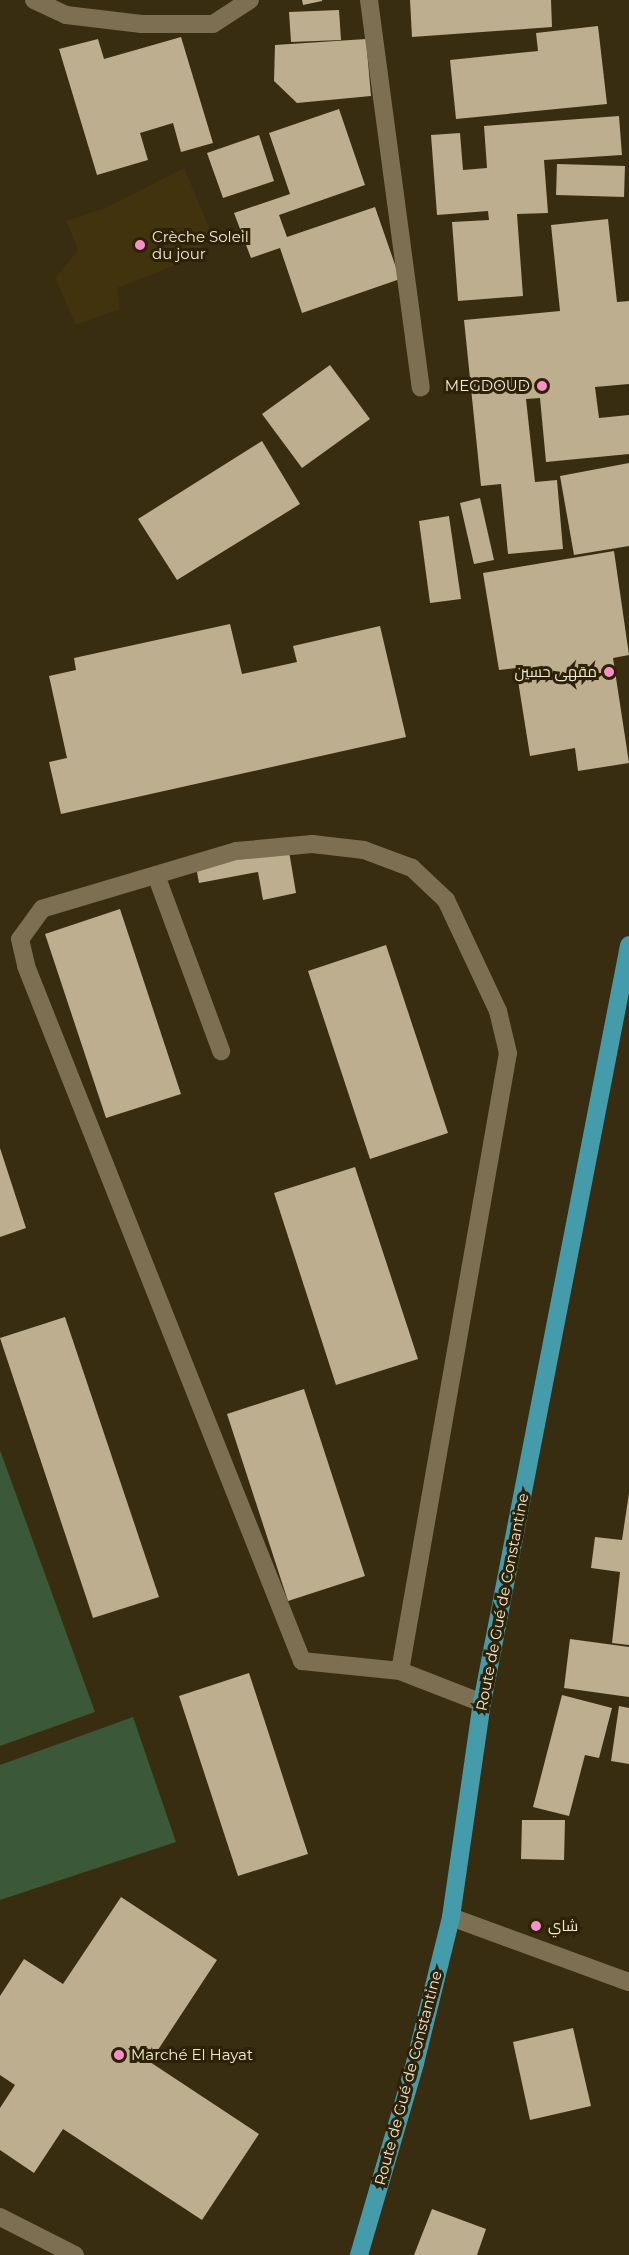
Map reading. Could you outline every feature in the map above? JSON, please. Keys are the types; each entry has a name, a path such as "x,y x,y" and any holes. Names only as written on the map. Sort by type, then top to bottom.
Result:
{"main road":[{"name":"Route de Gué de Constantine","path":"358,2255 415,2063 452,1917 482,1703 629,945"}],"street":[{"path":"34,0 66,15 141,24 213,24 250,0"},
{"path":"369,0 421,388"},
{"path":"400,1671 508,1053 498,1011 446,900 412,868 364,850 312,844 236,850 42,909 20,939 26,966 302,1661 400,1671 482,1703"},
{"path":"156,875 220,1051"},
{"path":"452,1917 629,1982"},
{"path":"0,2217 75,2255"}],"shaded area":[{"name":"Crèche Soleil du jour","path":"184,168 214,239 173,266 117,288 120,309 76,325 55,278 78,250 66,221 105,208"}],"green space":[{"path":"0,1450 95,1712 0,1746"},
{"path":"133,1717 176,1842 0,1900 0,1765"}],"building":[{"path":"302,0 322,0 322,1 303,5"},
{"path":"410,0 551,0 552,27 412,37"},
{"path":"339,10 341,40 291,42 289,12"},
{"path":"598,26 607,104 456,119 450,60 538,51 536,33"},
{"path":"181,37 213,143 181,152 173,123 140,133 148,160 97,175 59,49 98,39 104,59"},
{"path":"366,39 371,96 297,103 274,81 275,45"},
{"path":"339,109 365,185 279,215 287,237 375,207 400,279 302,313 280,248 251,258 234,213 290,194 269,133"},
{"path":"619,116 622,155 544,160 548,213 517,214 523,296 458,301 452,222 489,220 488,211 437,215 431,135 460,133 463,170 487,168 484,126"},
{"path":"259,135 274,181 223,198 207,153"},
{"path":"557,164 625,166 624,197 556,195"},
{"name":"MEGDOUD","path":"608,219 617,302 629,301 629,384 595,387 599,418 629,415 629,454 546,462 540,398 526,399 535,482 557,480 563,549 508,554 501,484 481,486 464,320 560,311 551,225"},
{"path":"330,365 370,419 302,468 262,414"},
{"path":"262,441 300,504 177,580 138,519"},
{"path":"629,463 629,546 574,555 560,476"},
{"path":"480,498 494,560 474,564 460,503"},
{"path":"449,516 461,599 430,603 419,521"},
{"path":"614,551 629,655 613,658 629,763 578,771 575,748 530,756 516,668 499,670 483,573"},
{"path":"230,624 242,674 297,662 293,646 380,626 406,737 61,814 49,762 67,758 49,676 76,670 74,658"},
{"path":"287,839 296,893 263,900 258,872 199,883 194,856"},
{"path":"120,909 181,1094 106,1118 45,934"},
{"path":"386,945 448,1133 370,1159 308,971"},
{"path":"0,1148 26,1228 0,1237"},
{"path":"355,1167 418,1359 336,1385 274,1193"},
{"path":"65,1317 159,1597 93,1618 0,1338"},
{"path":"304,1389 365,1576 288,1601 227,1414"},
{"path":"629,1493 629,1645 612,1643 620,1572 591,1568 595,1537 622,1540"},
{"path":"570,1639 629,1647 629,1697 564,1688"},
{"path":"249,1673 308,1854 238,1876 179,1696"},
{"path":"562,1695 612,1708 599,1758 585,1755 569,1816 533,1807"},
{"path":"619,1706 629,1708 629,1764 611,1761"},
{"path":"522,1820 565,1820 564,1860 521,1859"},
{"path":"121,1897 217,1960 150,2062 259,2134 202,2220 63,2129 34,2173 0,2150 0,2108 15,2085 0,2075 0,1996 24,1959 63,1984"},
{"path":"573,2028 591,2106 530,2120 513,2042"},
{"path":"432,2209 486,2229 477,2255 414,2255"}],"place":[{"name":"Crèche Soleil du jour","path":"140,245"},
{"name":"MEGDOUD","path":"542,386"},
{"name":"مقهى حسين","path":"609,672"},
{"name":"شاي","path":"536,1926"},
{"name":"Marché El Hayat","path":"119,2055"}]}
